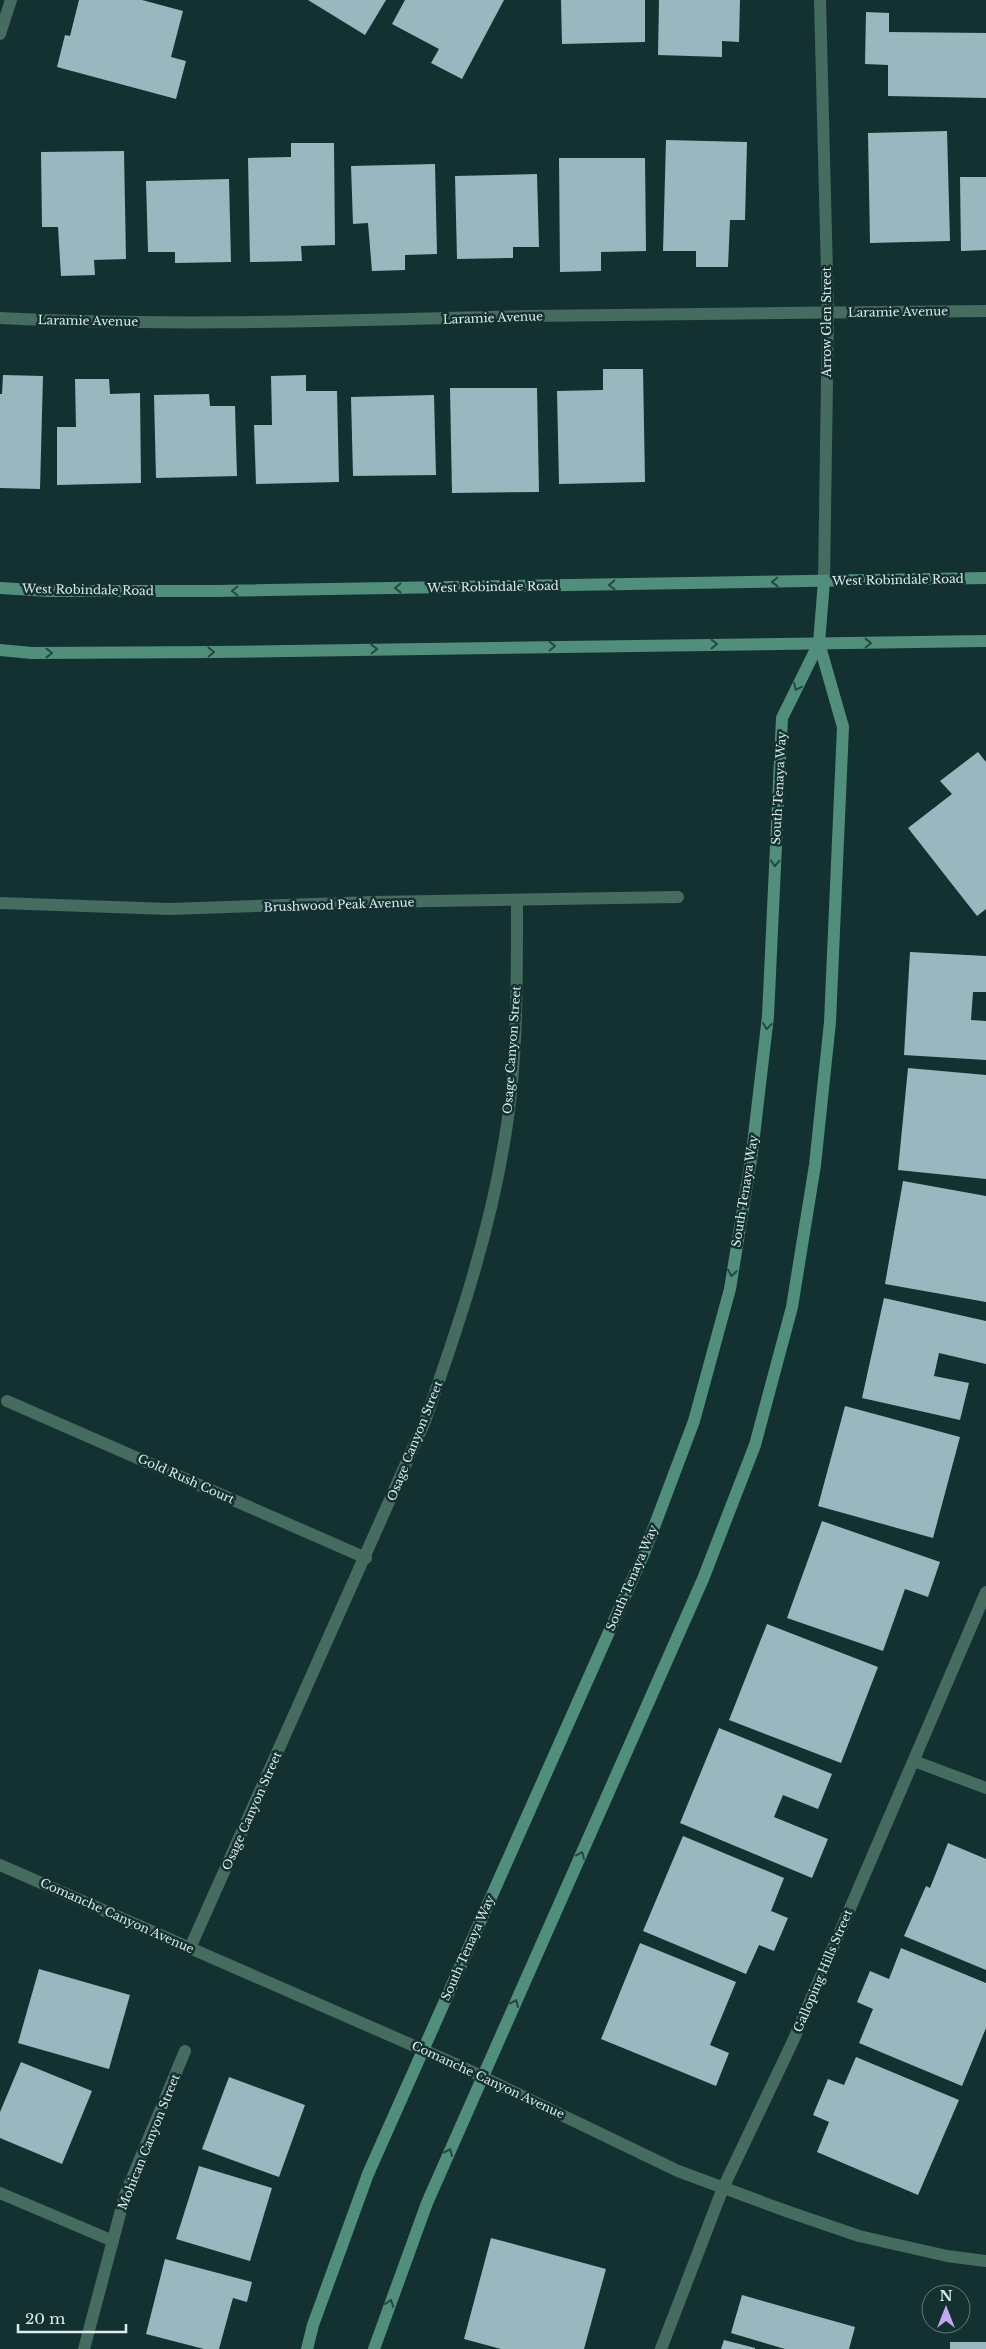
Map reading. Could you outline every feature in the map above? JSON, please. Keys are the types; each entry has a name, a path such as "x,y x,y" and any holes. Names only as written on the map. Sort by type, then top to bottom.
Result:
{"street":[{"path":"0,34 11,0"},
{"name":"Arrow Glen Street","path":"819,643 824,581 828,313 820,0"},
{"name":"Laramie Avenue","path":"0,318 258,322 626,314 986,311"},
{"name":"West Robindale Road","path":"0,588 49,591 216,591 986,578"},
{"path":"0,650 32,653 206,652 986,641"},
{"path":"374,2349 427,2203 703,1580 755,1445 792,1306 815,1165 830,1022 843,727 819,643"},
{"name":"South Tenaya Way","path":"307,2349 313,2325 368,2174 645,1551 694,1422 730,1289 752,1153 768,1016 782,718 819,643"},
{"name":"Brushwood Peak Avenue","path":"0,903 169,909 678,897"},
{"name":"Osage Canyon Street","path":"190,1948 366,1558 425,1422 455,1336 482,1238 503,1149 511,1084 516,1004 518,900"},
{"name":"Gold Rush Court","path":"6,1400 366,1558"},
{"name":"Galloping Hills Street","path":"661,2349 723,2188 793,2041 986,1592"},
{"path":"914,1762 986,1788"},
{"name":"Comanche Canyon Avenue","path":"0,1865 424,2049 678,2171 859,2236 947,2256 986,2261"},
{"name":"Mohican Canyon Street","path":"84,2349 125,2195 185,2051"},
{"path":"0,2193 112,2241"}],"building":[{"path":"79,0 142,0 183,11 171,57 186,61 176,99 57,67 65,35 70,36"},
{"path":"308,0 386,0 365,35"},
{"path":"405,0 504,0 462,79 431,63 439,49 392,24"},
{"path":"561,0 645,0 645,42 562,44"},
{"path":"659,0 740,0 739,42 722,41 722,57 658,55"},
{"path":"866,12 889,13 889,32 986,33 986,98 888,96 888,65 865,64"},
{"path":"947,131 950,241 870,243 868,133"},
{"path":"666,140 747,142 745,220 730,220 728,267 696,267 696,251 663,251"},
{"path":"291,143 334,143 335,245 301,246 302,261 250,262 248,158 291,157"},
{"path":"124,151 126,259 94,260 95,275 61,276 58,227 42,227 41,152"},
{"path":"559,158 645,158 646,251 601,252 601,271 560,272"},
{"path":"435,164 437,254 405,255 405,270 372,271 368,223 353,224 351,166"},
{"path":"537,174 539,247 513,247 513,258 457,259 455,176"},
{"path":"960,177 986,177 986,250 961,251"},
{"path":"229,179 231,262 175,263 175,252 148,252 146,181"},
{"path":"603,369 643,369 645,482 559,484 557,391 603,390"},
{"path":"3,375 43,376 40,489 0,488 0,394 2,394"},
{"path":"306,375 306,391 337,391 339,482 256,484 254,425 272,425 271,376"},
{"path":"75,379 109,379 110,394 140,393 141,483 57,485 57,427 76,427"},
{"path":"450,388 537,388 539,492 452,493"},
{"path":"209,394 210,406 235,406 237,476 156,478 154,395"},
{"path":"434,395 436,475 353,476 351,397"},
{"path":"978,752 986,762 986,909 977,916 908,828 952,794 940,781"},
{"path":"910,952 986,956 986,992 973,992 971,1020 986,1021 986,1060 904,1055"},
{"path":"908,1068 986,1075 986,1179 898,1170"},
{"path":"903,1181 986,1196 986,1302 885,1284"},
{"path":"884,1298 986,1321 986,1364 939,1353 934,1376 969,1383 960,1420 862,1398"},
{"path":"845,1406 960,1437 933,1538 818,1506"},
{"path":"822,1521 940,1562 928,1597 905,1589 883,1651 787,1618"},
{"path":"767,1624 878,1667 841,1763 729,1720"},
{"path":"719,1728 832,1774 818,1809 783,1795 774,1817 828,1839 812,1878 680,1823"},
{"path":"683,1836 784,1878 771,1911 788,1918 774,1951 759,1945 746,1974 643,1931"},
{"path":"948,1843 986,1859 986,1970 904,1936 926,1886 930,1888"},
{"path":"640,1943 736,1982 710,2045 729,2053 716,2086 601,2039"},
{"path":"901,1948 986,1983 986,2028 962,2086 859,2043 873,2009 857,2002 870,1971 889,1979"},
{"path":"39,1969 130,1995 109,2069 18,2043"},
{"path":"856,2057 959,2100 918,2195 817,2152 829,2122 813,2115 828,2079 844,2085"},
{"path":"21,2062 92,2091 62,2164 0,2138 0,2112"},
{"path":"229,2077 305,2105 279,2177 202,2149"},
{"path":"199,2166 272,2188 250,2261 176,2239"},
{"path":"491,2238 606,2269 584,2349 501,2349 464,2339"},
{"path":"165,2259 252,2282 247,2302 233,2298 219,2349 204,2349 146,2334"},
{"path":"742,2295 855,2327 849,2349 785,2349 731,2333"},
{"path":"724,2340 755,2348 755,2349 721,2349"},
{"path":"950,2342 986,2342 986,2349 950,2349"}]}
